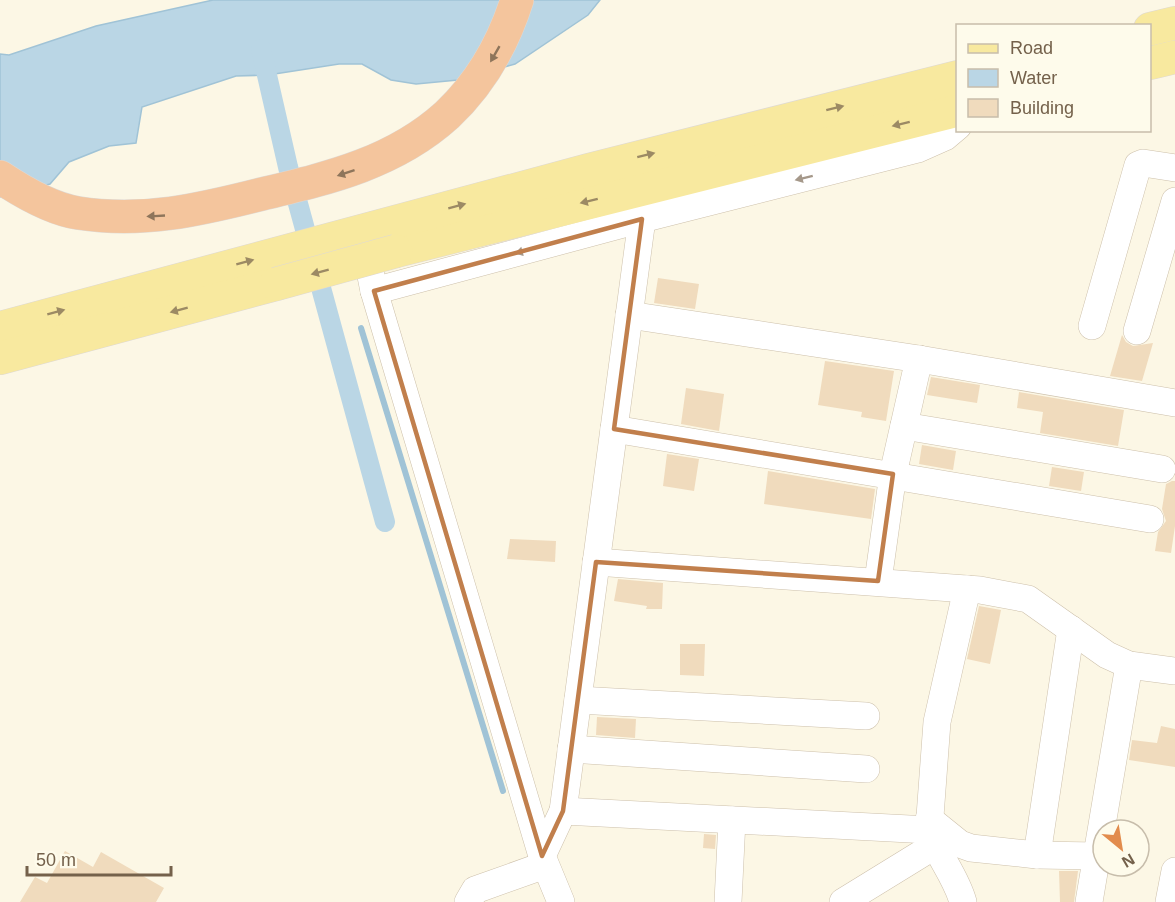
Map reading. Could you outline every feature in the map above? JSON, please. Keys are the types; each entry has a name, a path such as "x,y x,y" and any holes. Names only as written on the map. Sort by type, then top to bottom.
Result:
{"highway":[{"path":"0,177 49,203 76,213 160,216 339,176 393,154 447,115 478,79 498,50 517,0"}],"main road":[{"path":"1151,29 1175,23"},
{"path":"1151,63 1175,57"},
{"path":"0,328 589,170 956,77"},
{"path":"0,358 396,251 956,110"}],"street":[{"path":"374,291 642,219 918,149 945,137 956,127"},
{"path":"1092,326 1138,165 1143,163 1175,168"},
{"path":"1137,331 1175,201"},
{"path":"413,218 398,232 368,247 366,251 374,291 545,877"},
{"path":"545,877 563,811 642,219"},
{"path":"629,315 919,359 1175,403"},
{"path":"878,581 893,474 919,359"},
{"path":"904,426 1162,469"},
{"path":"614,429 893,474 1150,519"},
{"path":"596,562 878,581 967,589 1028,599 1107,655 1129,665 1175,671"},
{"path":"955,898 931,832 938,722 967,589"},
{"path":"1037,855 1071,629"},
{"path":"1103,818 1129,665"},
{"path":"578,700 866,716"},
{"path":"571,749 866,769"},
{"path":"563,811 931,832 970,848 1037,855 1091,856"},
{"path":"728,902 732,820"},
{"path":"843,902 931,832"},
{"path":"1169,902 1175,871"},
{"path":"479,898 545,877"},
{"path":"1089,902 1093,878"}],"highlighted area":[{"path":"642,219 614,429 893,474 878,581 596,562 563,811 542,856 374,291"}],"water":[{"path":"213,0 600,0 588,15 515,64 458,80 416,84 391,80 362,64 339,64 268,75 236,76 142,107 136,143 109,146 69,162 50,184 0,197 0,54 9,55 96,26"}],"building":[{"path":"658,278 699,284 695,309 654,303"},
{"path":"1122,335 1126,342 1133,346 1153,343 1142,381 1110,376"},
{"path":"825,361 894,371 886,421 861,417 862,412 818,405"},
{"path":"931,377 980,385 977,403 927,395"},
{"path":"686,388 724,394 719,431 681,424"},
{"path":"1019,392 1124,410 1118,446 1040,433 1043,412 1017,408"},
{"path":"922,445 956,451 953,470 919,464"},
{"path":"667,454 699,459 694,491 663,486"},
{"path":"1052,467 1084,472 1081,491 1049,486"},
{"path":"768,471 875,489 871,519 764,504"},
{"path":"1175,481 1175,526 1171,553 1155,551 1158,532 1166,521 1162,509 1166,484"},
{"path":"510,539 556,541 555,562 507,559"},
{"path":"618,579 663,583 662,609 646,609 647,606 614,601"},
{"path":"979,606 1001,610 990,664 967,659"},
{"path":"680,644 705,644 704,676 680,675"},
{"path":"597,717 636,719 635,738 596,735"},
{"path":"1161,726 1175,729 1175,767 1129,760 1132,740 1157,743"},
{"path":"704,834 716,835 715,849 703,848"},
{"path":"65,851 93,867 101,852 164,888 156,902 20,902 35,877 47,883"},
{"path":"1059,871 1078,871 1074,902 1060,902"}],"waterway":[{"path":"261,49 288,167 385,522"},
{"path":"361,328 503,791"}]}
